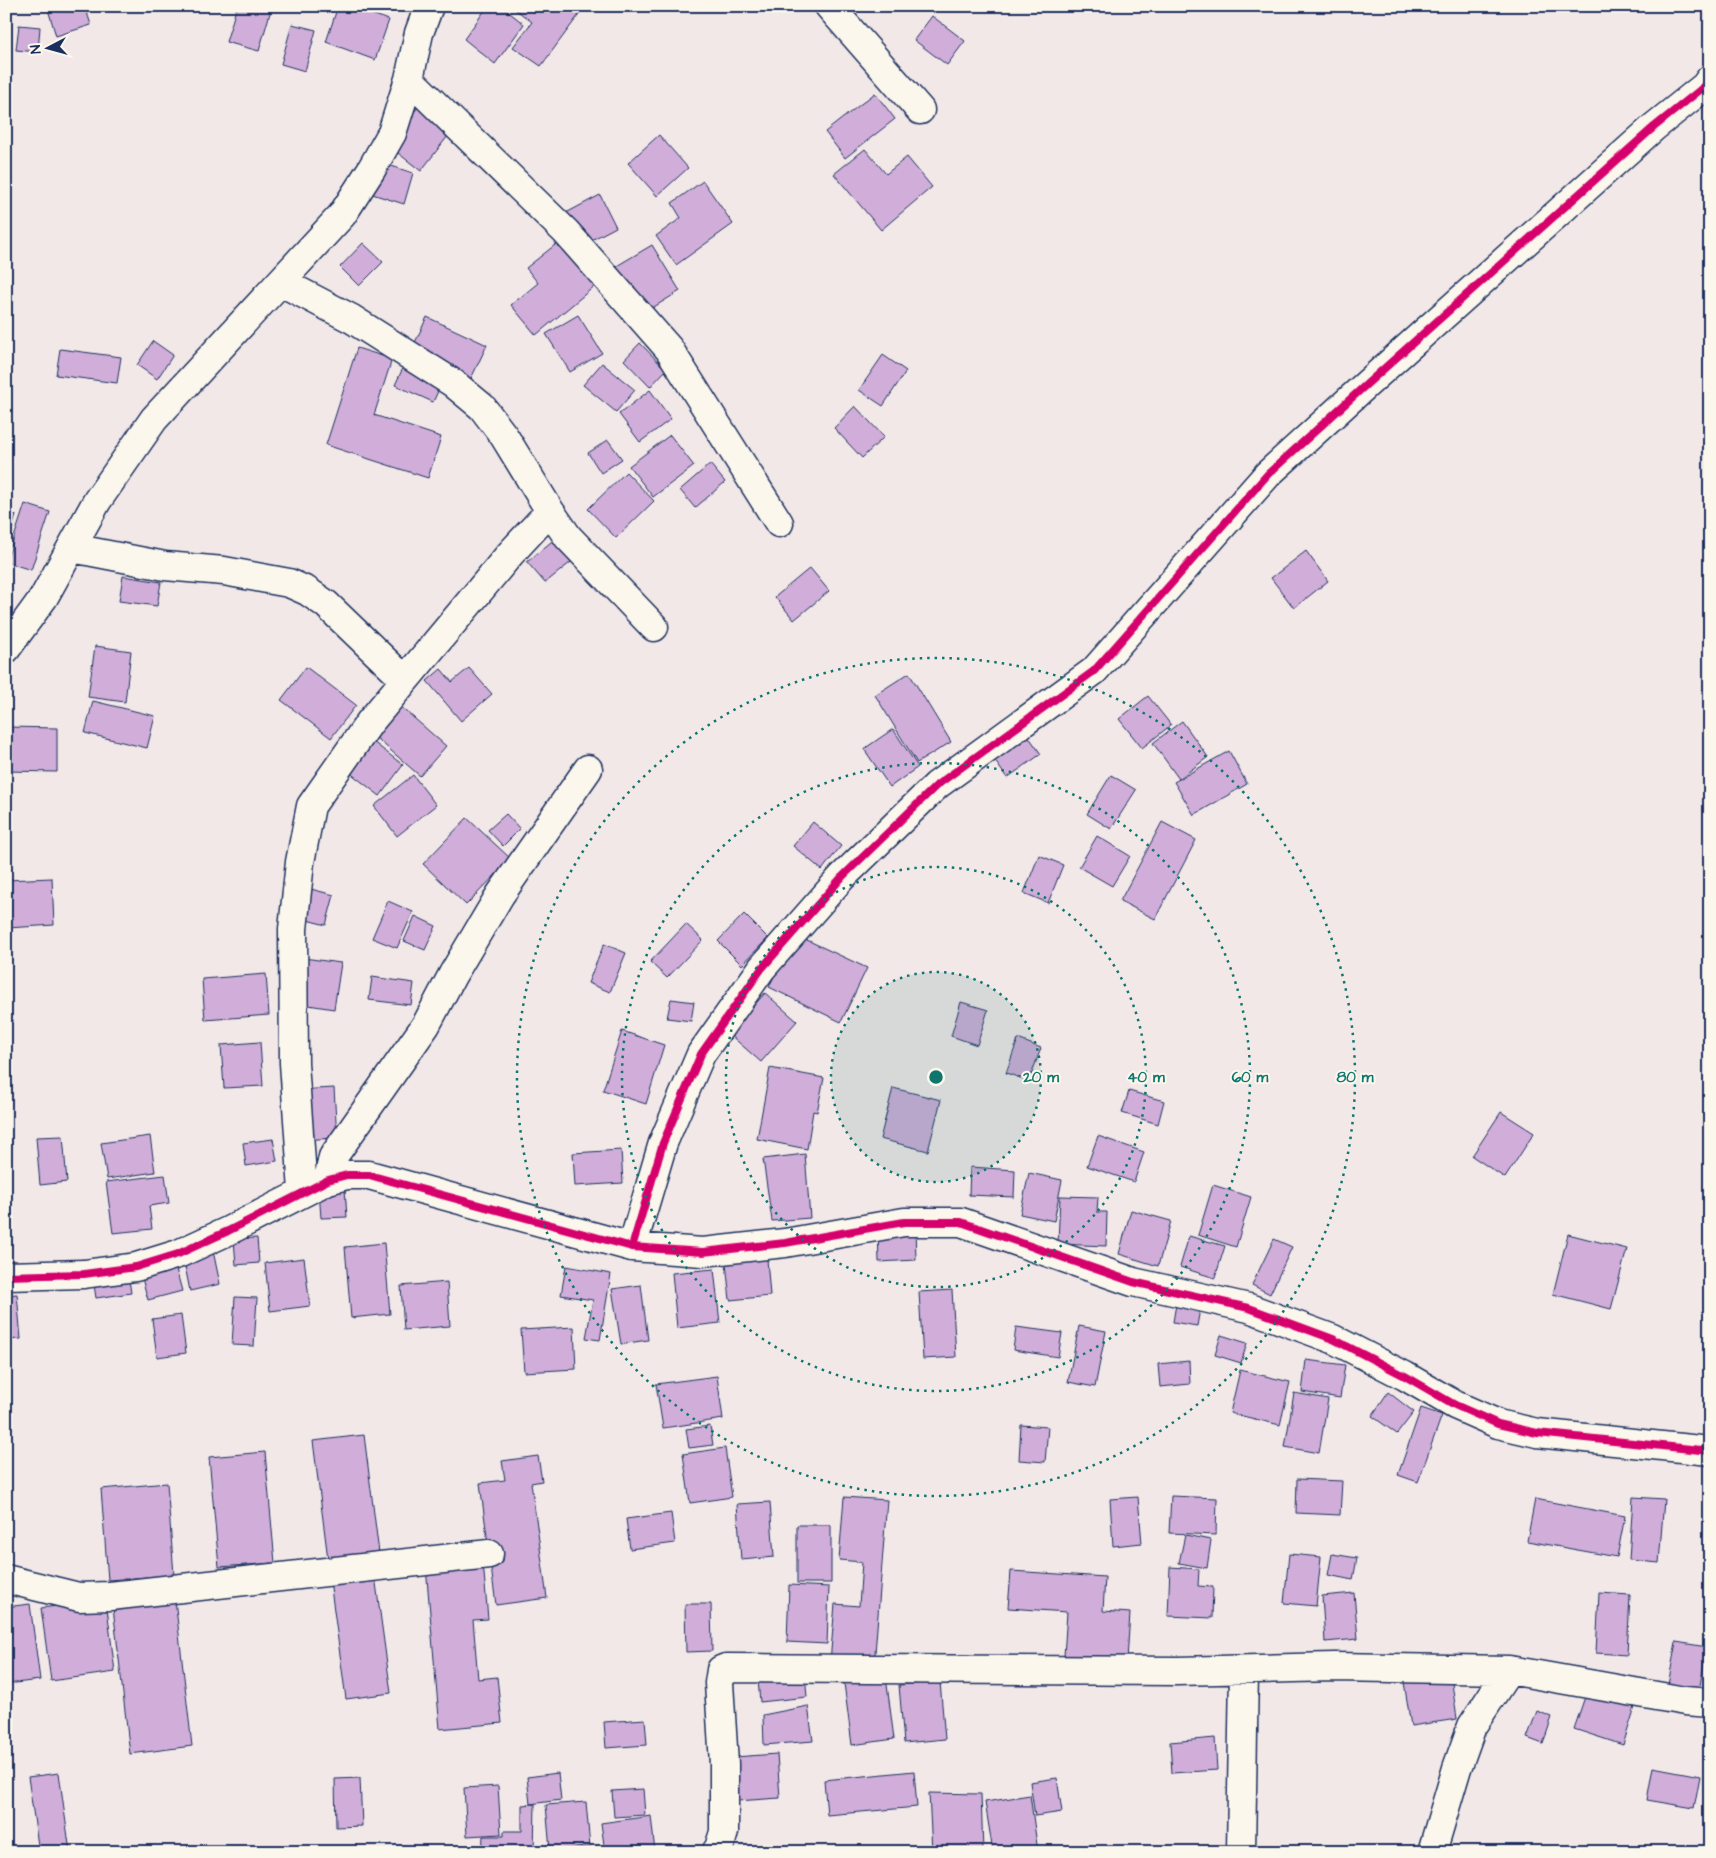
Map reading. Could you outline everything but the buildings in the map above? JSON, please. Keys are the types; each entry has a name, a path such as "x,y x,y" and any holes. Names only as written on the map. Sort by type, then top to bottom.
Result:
{"street":[{"path":"6,649 44,597 97,501 154,419 342,216 392,133 428,6"},
{"path":"829,6 920,110"},
{"path":"409,78 566,232 669,349 779,523"},
{"path":"632,1247 662,1143 701,1054 762,968 842,878 937,786 1094,671 1268,474 1375,376 1654,128 1705,86 1710,79"},
{"path":"281,282 352,319 453,383 482,407 504,436 550,512 568,537 654,627"},
{"path":"303,1191 294,1063 293,929 300,862 311,806 370,722 510,554 550,512"},
{"path":"72,548 165,566 224,572 289,583 307,591 326,604 405,680"},
{"path":"328,1180 333,1157 426,1025 453,974 500,895 588,770"},
{"path":"6,1276 84,1274 136,1267 186,1251 303,1191 328,1180 347,1176 369,1175 632,1247 702,1252 784,1243 904,1222 961,1222 1134,1282 1249,1308 1333,1339 1405,1376 1455,1405 1498,1424 1537,1433 1710,1451"},
{"path":"6,1579 79,1597 489,1554"},
{"path":"716,1852 724,1832 724,1764 719,1674 721,1670 726,1668 1244,1670 1334,1667 1509,1670 1685,1701 1710,1703"},
{"path":"1241,1852 1244,1670"},
{"path":"1432,1852 1456,1768 1472,1726 1509,1670"}],"cycle path":[{"path":"632,1247 663,1143 701,1054 762,968 842,877 937,785 1094,671 1268,474 1654,127 1705,86 1710,79"},
{"path":"6,1276 84,1274 136,1267 178,1254 328,1180 347,1175 369,1175 632,1247 703,1252 785,1243 904,1222 961,1222 1133,1282 1249,1308 1333,1339 1405,1376 1455,1405 1498,1424 1537,1433 1710,1451"}]}
